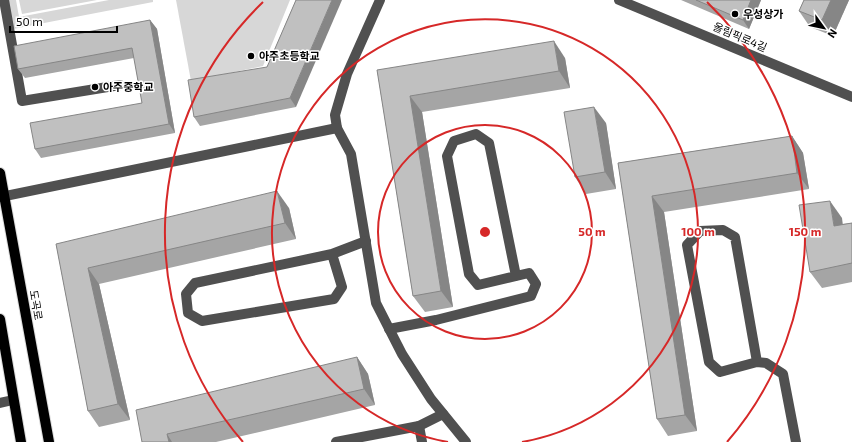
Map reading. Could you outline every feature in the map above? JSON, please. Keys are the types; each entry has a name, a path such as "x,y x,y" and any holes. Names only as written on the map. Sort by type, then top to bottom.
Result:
{"main road":[{"name":"도곡로","path":"0,173 2,196 49,442"},
{"path":"0,319 13,400 22,442"}],"street":[{"path":"4,0 22,101 120,85"},
{"path":"380,0 347,74 335,114 337,128 351,154 376,302 402,354 431,399 466,442"},
{"name":"올림픽로4길","path":"619,0 852,97"},
{"path":"2,196 337,128"},
{"path":"389,329 436,320 531,296 536,284 530,272 516,276 478,285 469,274 447,156 454,141 476,134 489,143 516,276"},
{"path":"757,362 735,237 723,230 700,232 687,245 709,362 720,372 757,362 766,363 783,374 796,442"},
{"path":"332,254 342,287 334,299 202,321 188,313 186,294 195,284 332,254 366,241"},
{"path":"0,403 13,400"},
{"path":"336,442 420,426 443,414"},
{"path":"420,426 422,442"}],"shaded area":[{"path":"7,0 16,0 19,17 109,0 153,0 153,2 13,29"},
{"path":"19,0 97,0 22,14"},
{"path":"176,0 290,0 263,66 191,81"}],"building":[{"path":"296,0 332,0 290,98 194,117 188,80 267,67"},
{"path":"696,0 751,0 743,20"},
{"path":"804,0 831,0 822,20 799,11"},
{"path":"150,20 169,124 35,149 30,123 142,103 132,48 18,69 14,46"},
{"path":"554,41 559,71 410,96 441,291 413,296 377,70"},
{"path":"594,107 605,172 575,177 564,112"},
{"path":"792,136 797,173 652,196 685,415 657,419 618,163"},
{"path":"277,191 285,223 88,268 118,404 88,411 56,244"},
{"path":"830,201 834,226 852,223 852,263 810,272 799,205"},
{"path":"357,357 364,389 167,434 169,442 142,442 136,410"}],"place":[{"name":"우성상가","path":"735,14"},
{"name":"아주초등학교","path":"251,56"},
{"name":"아주중학교","path":"95,87"}]}
